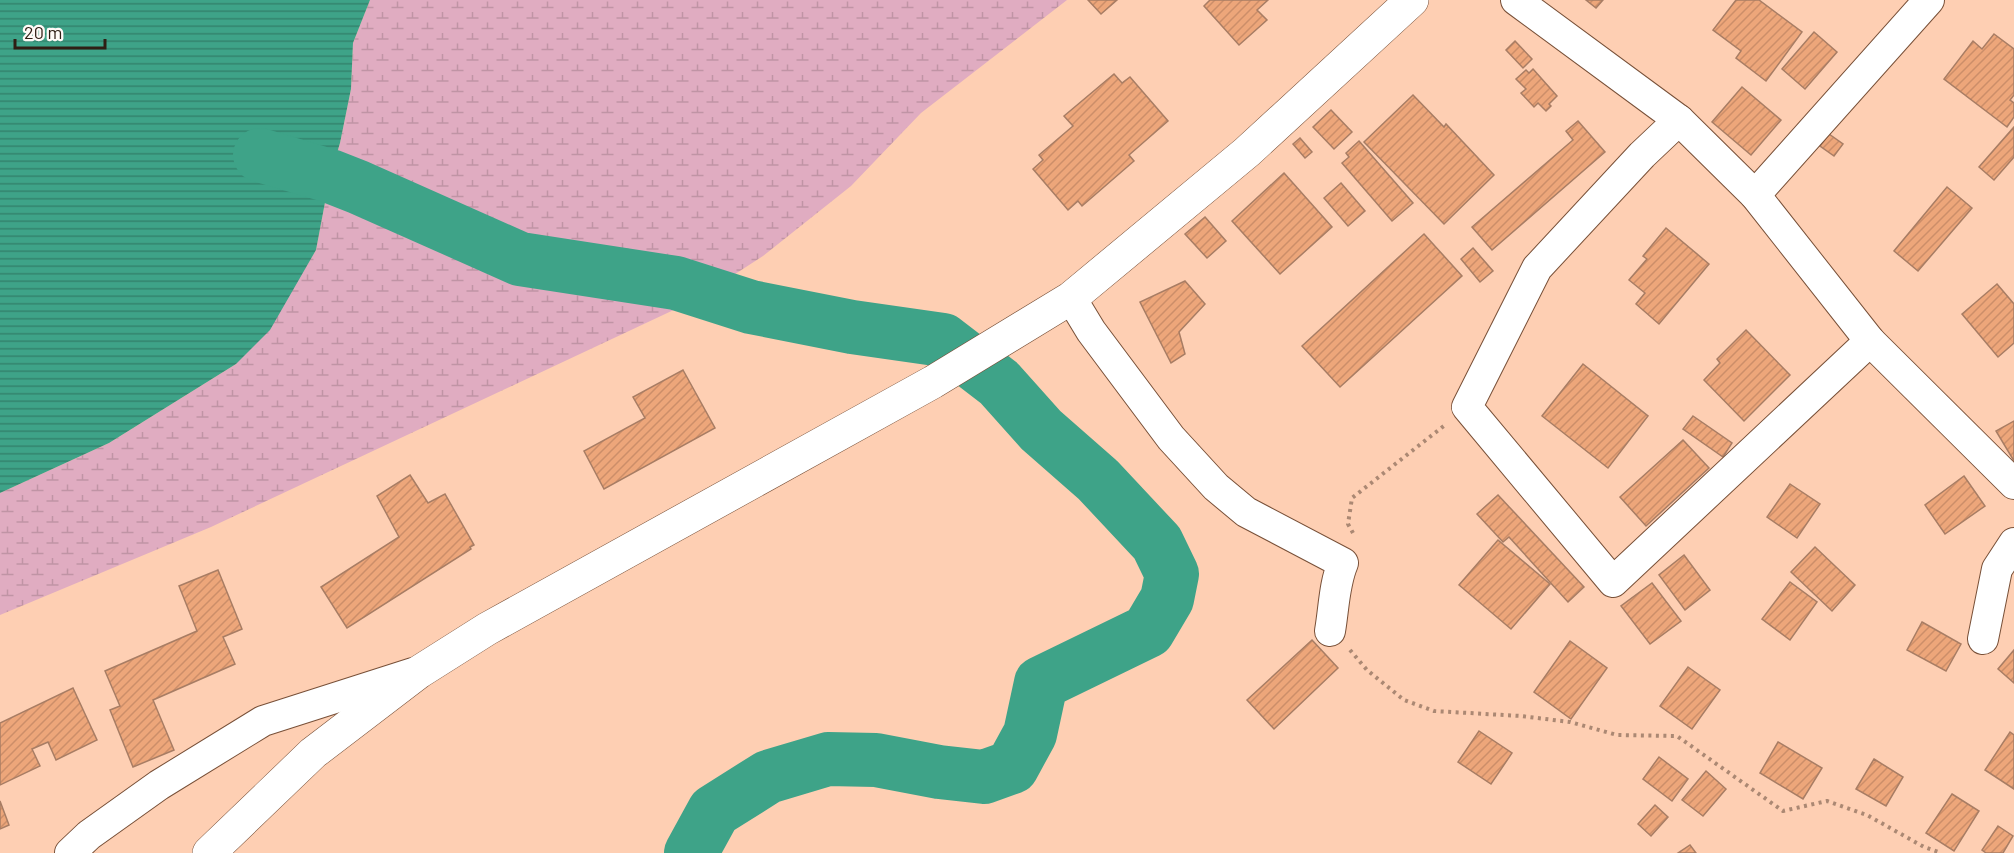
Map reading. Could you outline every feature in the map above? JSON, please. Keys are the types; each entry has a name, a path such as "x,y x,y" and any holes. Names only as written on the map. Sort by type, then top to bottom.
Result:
{"main road":[{"path":"209,853 313,753 418,672 497,623 933,382 1062,304 1247,152 1412,0"}],"street":[{"path":"1516,0 1679,120 1755,195 1870,341 2014,484"},
{"path":"1755,195 1929,0"},
{"path":"1679,120 1642,154 1537,268 1467,407 1613,582 1870,341"},
{"path":"1062,304 1092,331 1171,438 1215,487 1246,512 1343,563 1336,579 1330,631"},
{"path":"1983,639 1997,569 2014,543"},
{"path":"70,853 89,835 159,785 263,721 418,672"}],"path":[{"path":"1343,563 1354,557 1356,539 1348,524 1352,498 1467,407"},
{"path":"1330,631 1367,670 1404,700 1434,711 1521,716 1570,722 1617,735 1677,736 1783,812 1827,801 1866,815 1924,847 1941,853"}],"green space":[{"path":"370,0 1067,0 921,113 851,186 763,256 695,300 211,527 0,615 0,493 109,443 236,364 297,281 316,250 330,176 340,143 351,89 353,43"}],"water":[{"path":"0,0 370,0 353,43 351,89 340,143 330,176 316,250 270,330 236,364 109,443 0,493"}],"building":[{"path":"1088,0 1117,0 1101,14"},
{"path":"1210,0 1268,0 1257,10 1267,20 1239,45 1204,6"},
{"path":"1586,0 1603,0 1596,8"},
{"path":"1736,0 1759,0 1802,32 1766,81 1736,58 1741,51 1713,30"},
{"path":"1814,32 1837,52 1805,89 1782,69"},
{"path":"1994,34 2014,49 2014,95 2010,100 2014,103 2014,117 2007,127 1944,79 1973,41 1982,49"},
{"path":"1515,41 1532,59 1523,68 1506,50"},
{"path":"1533,69 1557,96 1546,111 1538,103 1534,107 1521,93 1526,89 1516,79 1526,70 1529,73"},
{"path":"1114,74 1122,83 1130,77 1168,121 1129,155 1134,161 1082,206 1078,201 1068,210 1033,169 1043,160 1039,155 1073,126 1064,116"},
{"path":"1742,87 1781,120 1751,155 1712,122"},
{"path":"1413,95 1444,127 1446,124 1494,175 1444,224 1364,142"},
{"path":"1331,110 1352,132 1334,149 1313,127"},
{"path":"1578,121 1605,152 1492,250 1472,227 1573,140 1566,131"},
{"path":"2014,127 2014,157 1994,180 1979,167"},
{"path":"1829,134 1843,144 1834,156 1820,146"},
{"path":"1300,138 1312,152 1305,158 1293,144"},
{"path":"1359,141 1413,203 1392,221 1342,163 1349,157 1346,153"},
{"path":"1284,173 1332,227 1280,274 1232,221"},
{"path":"1341,183 1365,211 1348,226 1324,198"},
{"path":"1947,187 1972,208 1918,271 1894,251"},
{"path":"1205,217 1226,241 1207,258 1185,234"},
{"path":"1666,228 1709,264 1659,324 1636,304 1645,293 1629,280 1647,259 1643,256"},
{"path":"1424,234 1462,276 1340,387 1302,346"},
{"path":"1473,248 1493,271 1480,282 1461,259"},
{"path":"1185,281 1205,304 1179,332 1185,354 1171,363 1140,302"},
{"path":"1997,284 2014,304 2014,343 1998,357 1962,314"},
{"path":"1746,330 1790,375 1744,421 1704,380 1720,363 1717,359"},
{"path":"1583,364 1648,416 1608,468 1542,416"},
{"path":"683,370 715,428 604,489 584,451 645,418 633,397"},
{"path":"1693,416 1732,443 1723,457 1683,429"},
{"path":"2014,421 2014,461 1996,431"},
{"path":"1683,440 1709,468 1646,526 1620,497"},
{"path":"410,475 428,503 445,494 474,545 347,628 321,587 399,537 377,496"},
{"path":"1964,476 1985,506 1945,534 1925,505"},
{"path":"1790,484 1820,504 1797,538 1767,517"},
{"path":"1498,495 1584,587 1568,602 1509,537 1503,542 1477,514"},
{"path":"1498,540 1550,584 1511,629 1459,585"},
{"path":"1815,547 1855,585 1832,611 1791,572"},
{"path":"1684,555 1710,590 1685,610 1659,575"},
{"path":"218,570 242,629 223,637 235,664 153,700 174,750 133,767 110,710 120,706 105,671 197,631 179,586"},
{"path":"1790,582 1817,602 1790,640 1762,619"},
{"path":"1652,583 1681,621 1650,644 1621,606"},
{"path":"1922,622 1961,644 1946,671 1907,650"},
{"path":"1312,640 1338,668 1274,729 1247,700"},
{"path":"1570,641 1607,668 1571,719 1534,692"},
{"path":"2014,650 2014,683 1998,669"},
{"path":"1688,667 1720,690 1692,729 1660,706"},
{"path":"73,688 97,740 56,760 48,742 32,749 40,766 0,785 0,723"},
{"path":"1479,731 1512,753 1491,784 1458,762"},
{"path":"2010,732 2014,735 2014,789 1985,770"},
{"path":"1778,742 1822,768 1803,799 1760,773"},
{"path":"1659,757 1688,779 1672,801 1643,779"},
{"path":"1874,759 1903,777 1886,806 1856,789"},
{"path":"1706,771 1726,789 1703,816 1682,800"},
{"path":"1952,794 1979,811 1954,851 1926,833"},
{"path":"0,801 9,825 0,829"},
{"path":"1655,805 1668,817 1651,836 1638,824"},
{"path":"1998,826 2013,836 2003,853 1986,853 1982,850"},
{"path":"1690,845 1696,853 1678,853"}],"waterway":[{"path":"260,155 358,187 520,259 676,283 751,307 852,327 943,340 999,383 1041,430 1098,480 1157,543 1172,574 1167,599 1148,631 1041,683 1030,734 1012,767 984,777 939,772 876,760 828,759 768,777 714,811 691,853"}]}
